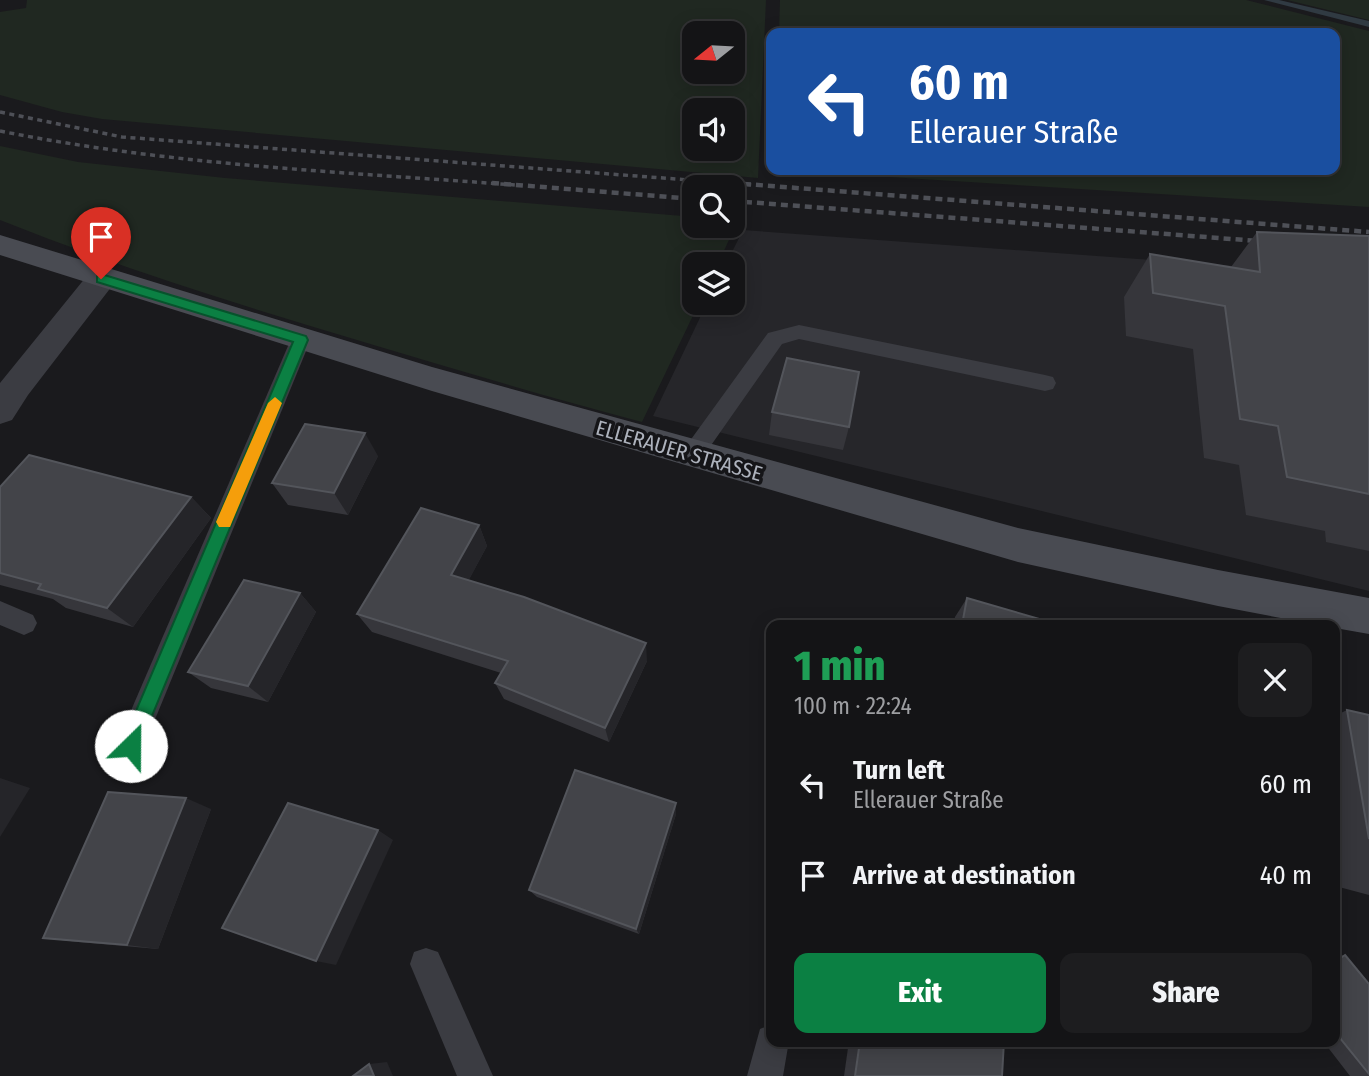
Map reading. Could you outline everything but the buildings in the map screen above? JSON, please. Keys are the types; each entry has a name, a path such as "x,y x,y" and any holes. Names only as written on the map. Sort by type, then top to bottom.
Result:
{"main road":[{"name":"ELLERAUER STRASSE","path":"0,245 301,340 692,455 1018,545 1218,588 1369,616"}],"street":[{"path":"0,411 16,386 101,279"}],"lane":[{"path":"692,455 775,338 799,332 1045,383"},
{"path":"131,746 301,340"},
{"path":"426,964 475,1076"},
{"path":"765,1076 771,1047"}],"shaded area":[{"path":"27,0 766,0 758,178 102,119 62,112 0,95 0,12 26,8"},
{"path":"780,0 1246,0 1369,31 1369,207 856,175 1340,175 1340,28 779,28"},
{"path":"1287,0 1369,0 1369,20"},
{"path":"0,146 78,162 225,178 682,216 682,238 730,238 723,252 682,252 682,315 693,315 642,422 470,374 228,300 136,270 0,220"},
{"path":"745,230 1369,276 1369,591 653,416 701,315 745,315 745,252 732,252 739,238 745,238"}],"waterway":[{"path":"1268,0 1369,24"}],"railway":[{"path":"0,112 122,137 755,185"},
{"path":"0,131 64,143 192,160 515,185"},
{"path":"492,183 682,198"},
{"path":"745,184 1369,232"},
{"path":"745,202 1271,242"}],"slow traffic":[{"path":"224,522 275,403"}],"route":[{"path":"101,279 301,340 131,746"}]}
